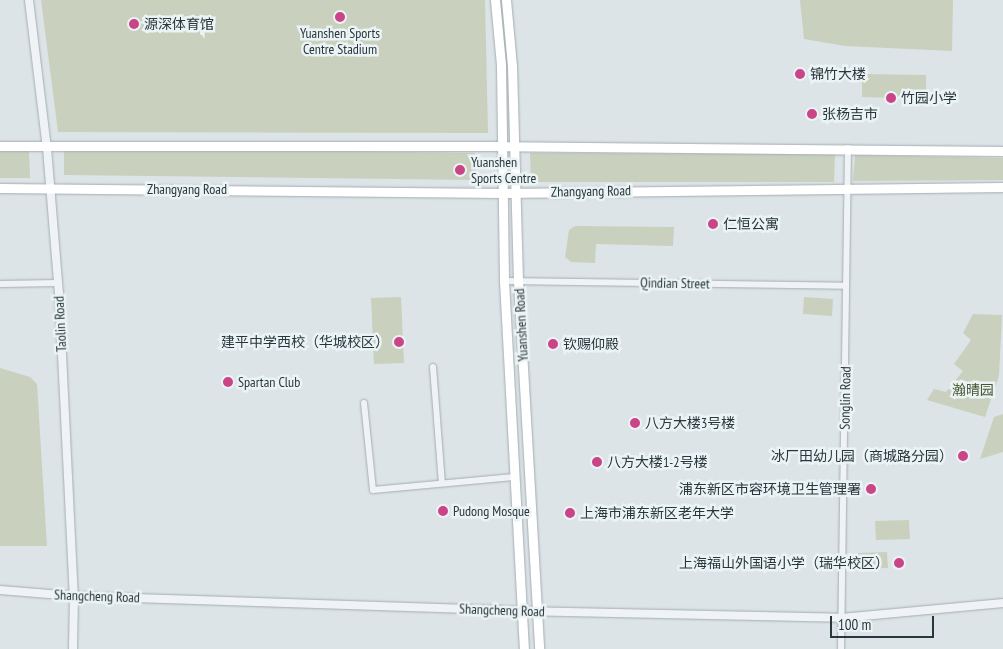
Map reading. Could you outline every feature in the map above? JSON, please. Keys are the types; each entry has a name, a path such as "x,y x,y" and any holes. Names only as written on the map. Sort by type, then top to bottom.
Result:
{"main road":[{"name":"Yuanshen Road","path":"495,0 501,65 501,193 504,281 520,611 524,649"},
{"name":"Yuanshen Road","path":"506,0 512,66 518,281 536,611 540,649"},
{"path":"0,146 47,148 514,146 1003,151"},
{"name":"Zhangyang Road","path":"0,188 50,190 516,193 1003,187"}],"street":[{"name":"Taolin Road","path":"29,0 47,148 58,283 74,596 73,649"},
{"name":"Songlin Road","path":"841,649 848,148"},
{"name":"Qindian Street","path":"504,281 846,286"},
{"path":"0,284 58,283"},
{"path":"433,367 442,483"},
{"path":"364,403 373,490 513,477"},
{"name":"Shangcheng Road","path":"0,590 74,596 520,611 841,618 1003,602"}],"green space":[{"name":"Yuanshen Sports Centre","path":"41,0 485,0 488,133 58,132"},
{"path":"800,0 953,0 952,51 845,46 804,39"},
{"path":"862,74 926,75 926,99 862,97"},
{"path":"64,147 475,153 476,180 64,175"},
{"path":"0,150 29,151 30,178 0,178"},
{"path":"530,153 835,154 834,182 531,182"},
{"path":"855,155 1003,158 1003,180 853,181"},
{"path":"575,226 674,227 673,246 596,244 595,263 571,262 565,257 569,230"},
{"path":"401,297 404,363 374,364 371,298"},
{"path":"804,297 833,299 832,316 803,314"},
{"name":"瀚晴园","path":"973,314 1002,315 999,376 985,417 927,400 934,389 946,392 963,371 954,364 971,340 963,333"},
{"path":"0,368 30,377 37,384 47,546 0,546"},
{"path":"1003,414 1003,452 980,459 994,417"},
{"path":"909,520 910,539 876,540 875,521"},
{"path":"887,552 888,568 859,569 858,553"}],"place":[{"name":"Yuanshen Sports Centre Stadium","path":"340,17"},
{"name":"源深体育馆","path":"134,24"},
{"name":"锦竹大楼","path":"800,74"},
{"name":"竹园小学","path":"891,98"},
{"name":"张杨吉市","path":"812,114"},
{"name":"Yuanshen Sports Centre","path":"460,170"},
{"name":"仁恒公寓","path":"713,224"},
{"name":"建平中学西校（华城校区）","path":"399,342"},
{"name":"钦赐仰殿","path":"553,344"},
{"name":"Spartan Club","path":"228,382"},
{"name":"八方大楼3号楼","path":"635,423"},
{"name":"冰厂田幼儿园（商城路分园）","path":"963,456"},
{"name":"八方大楼1-2号楼","path":"597,462"},
{"name":"浦东新区市容环境卫生管理署","path":"871,489"},
{"name":"Pudong Mosque","path":"443,511"},
{"name":"上海市浦东新区老年大学","path":"570,513"},
{"name":"上海福山外国语小学（瑞华校区）","path":"899,563"}]}
